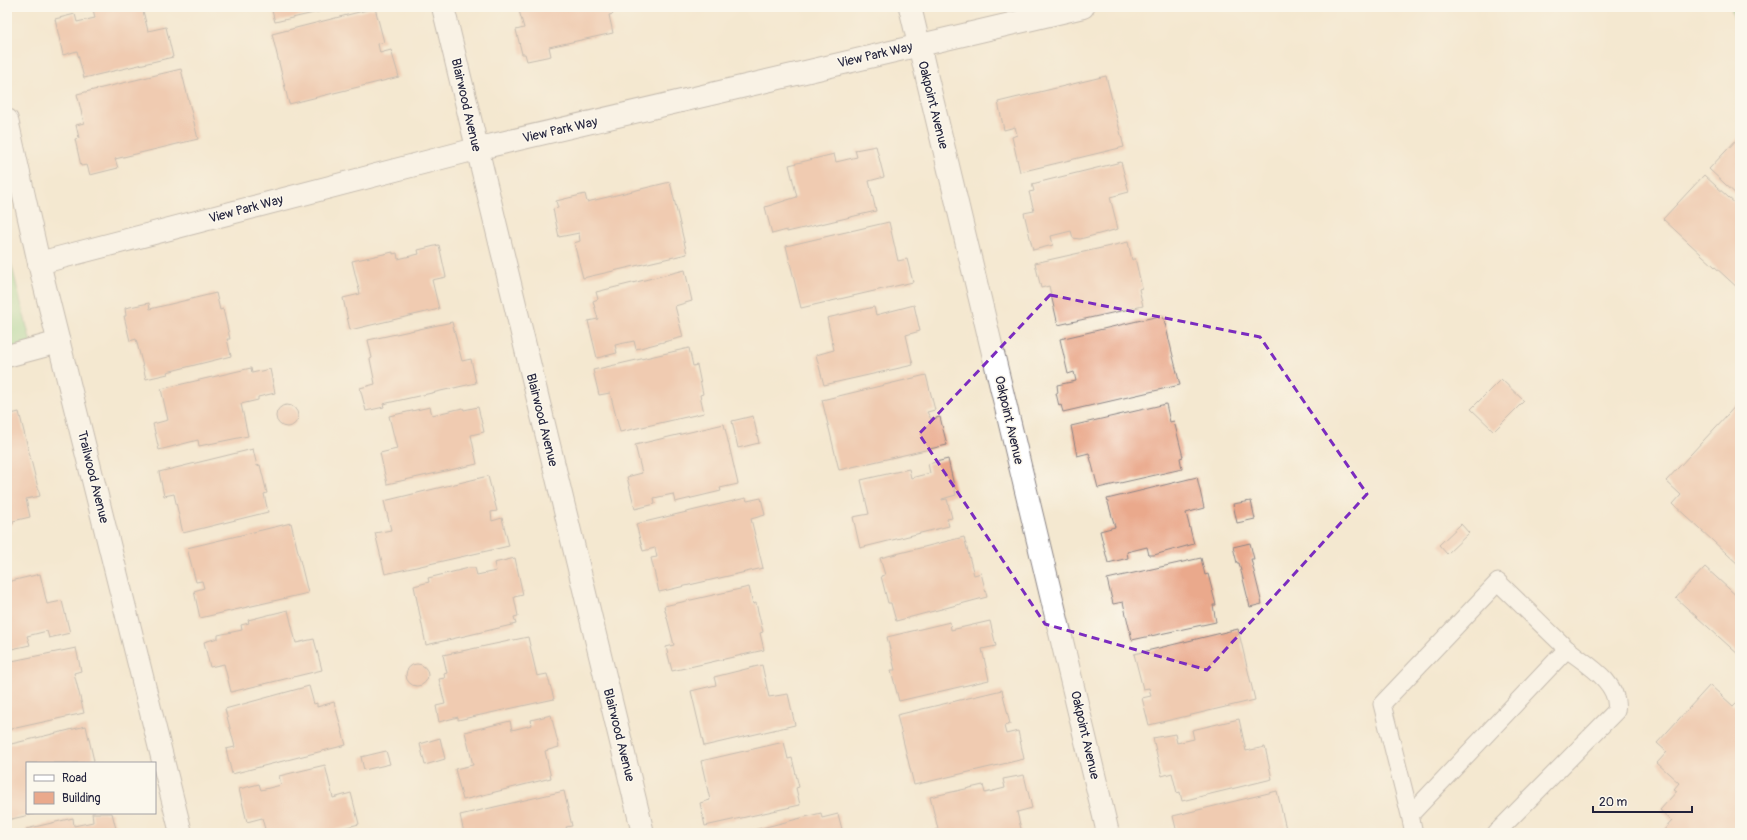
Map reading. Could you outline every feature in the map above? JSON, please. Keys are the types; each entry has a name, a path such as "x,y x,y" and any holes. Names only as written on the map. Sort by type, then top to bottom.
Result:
{"street":[{"name":"Blairwood Avenue","path":"443,7 476,149 643,833"},
{"name":"Oakpoint Avenue","path":"910,7 1108,833"},
{"name":"View Park Way","path":"39,263 476,149 1083,7"},
{"name":"Trailwood Avenue","path":"8,132 39,263 60,342 181,833"},
{"path":"7,356 60,342"}],"lane":[{"path":"1414,833 1382,704 1498,582 1567,649 1607,682 1616,697 1616,711 1496,833"},
{"path":"1410,815 1567,649"}],"highlighted area":[{"path":"1050,295 1260,337 1367,494 1207,670 1045,624 919,434"}],"green space":[{"path":"1731,7 1740,7 1740,41"},
{"path":"7,247 31,343 7,349"}],"building":[{"path":"102,7 142,7 148,31 166,27 173,57 84,78 77,51 63,55 55,19 75,14 77,22 95,18 93,9"},
{"path":"271,7 335,7 335,8 275,22"},
{"path":"518,7 611,7 613,14 609,15 613,33 549,47 551,56 527,61 525,54 522,54 516,30 524,28"},
{"path":"375,8 384,42 378,44 380,53 391,50 399,77 289,104 272,34"},
{"path":"181,69 198,139 115,159 118,168 90,175 87,165 81,166 75,139 79,138 76,125 84,123 77,94"},
{"path":"1106,76 1124,147 1020,172 1012,137 1017,135 1015,127 1004,130 998,102"},
{"path":"1740,136 1740,198 1709,169"},
{"path":"876,146 884,177 869,181 876,211 787,232 787,230 772,234 765,207 797,197 789,165 834,154 836,162 857,157 855,150"},
{"path":"1121,162 1129,192 1110,197 1118,229 1080,239 1073,238 1071,231 1051,236 1053,245 1033,250 1024,213 1034,211 1029,192 1034,191 1032,184"},
{"path":"1704,175 1740,208 1740,290 1663,219"},
{"path":"670,182 687,254 583,278 574,243 580,241 579,233 559,237 553,209 558,208 556,201 585,194 587,202"},
{"path":"889,222 898,261 907,259 913,282 801,308 786,246"},
{"path":"1128,242 1132,260 1135,258 1142,288 1139,289 1143,306 1058,325 1049,286 1041,288 1035,263"},
{"path":"439,245 446,277 432,280 439,309 350,330 343,298 360,294 352,261 393,252 393,254 397,253 398,259 419,254 418,250"},
{"path":"685,270 692,301 675,306 683,337 636,349 634,341 615,345 617,353 597,358 588,321 598,319 593,301 598,299 596,292"},
{"path":"216,293 220,310 223,309 230,339 227,339 231,356 167,372 168,374 146,379 136,339 130,341 124,316 126,316 125,308 149,303 150,309"},
{"path":"914,305 920,331 906,335 913,365 824,385 816,355 834,350 827,318 874,307 876,315"},
{"path":"1163,315 1180,385 1063,412 1061,405 1059,406 1056,393 1058,393 1057,385 1076,381 1074,372 1068,374 1060,339"},
{"path":"452,322 462,361 471,359 476,383 383,404 384,407 366,411 360,388 375,384 368,340"},
{"path":"689,348 693,366 697,365 703,394 700,395 704,413 620,432 610,393 599,395 593,370"},
{"path":"251,368 252,373 270,369 275,393 258,397 258,400 241,404 248,436 199,446 198,440 159,450 153,424 168,420 161,389"},
{"path":"926,375 935,410 927,412 931,419 940,417 947,445 839,470 822,400"},
{"path":"1501,379 1524,401 1494,431 1471,409"},
{"path":"1740,401 1740,566 1673,504 1681,495 1666,481"},
{"path":"1166,404 1170,422 1174,421 1183,457 1180,458 1182,469 1098,488 1089,453 1077,456 1071,426"},
{"path":"287,405 295,408 298,416 295,424 287,427 279,424 276,416 279,408"},
{"path":"430,407 432,415 463,408 464,410 478,407 484,432 471,435 477,464 387,484 380,453 397,449 389,416"},
{"path":"19,412 40,496 26,499 30,517 13,521 13,524 7,525 7,415"},
{"path":"753,416 759,443 738,448 732,421"},
{"path":"724,424 738,484 720,488 721,491 675,502 673,494 654,498 655,504 635,509 627,477 642,473 635,445"},
{"path":"253,449 257,466 260,465 267,493 264,494 268,512 183,533 174,494 164,496 159,472"},
{"path":"948,459 956,495 942,499 947,499 952,518 947,519 949,526 860,548 853,517 869,514 861,480 909,469 911,478 930,473 928,464"},
{"path":"488,476 497,511 491,512 492,521 502,518 509,546 385,574 375,533 391,530 384,501"},
{"path":"1197,477 1204,508 1186,513 1194,544 1154,555 1149,555 1147,547 1127,552 1128,558 1108,563 1100,531 1115,527 1107,499"},
{"path":"746,498 747,501 761,498 765,515 751,519 763,568 659,592 651,558 657,557 655,548 643,551 636,524"},
{"path":"1251,501 1255,519 1237,523 1233,504"},
{"path":"291,523 308,593 200,618 194,591 204,588 202,581 196,582 187,548"},
{"path":"1461,524 1469,533 1447,554 1439,545"},
{"path":"964,537 974,575 981,573 987,597 896,621 891,603 888,603 881,576 885,575 880,558"},
{"path":"1250,543 1254,559 1251,559 1262,604 1250,607 1239,563 1237,563 1233,547"},
{"path":"515,558 523,595 514,597 518,616 514,617 516,624 426,645 414,586 429,582 428,578 469,568 475,568 477,575 496,571 494,563"},
{"path":"1201,558 1205,575 1208,574 1216,605 1213,605 1216,622 1132,640 1123,602 1113,604 1107,579"},
{"path":"1705,567 1740,599 1740,656 1676,598"},
{"path":"40,574 47,604 62,601 70,633 49,638 47,631 27,636 30,645 7,650 7,582"},
{"path":"749,587 753,604 756,603 763,632 760,633 764,650 672,671 666,647 674,645 664,606"},
{"path":"288,610 296,643 314,639 322,670 231,692 224,664 210,667 204,642 218,638 218,635 242,630 241,625 249,623 248,620"},
{"path":"990,621 996,646 982,649 989,680 899,701 891,670 895,670 887,637 950,622 951,630"},
{"path":"1238,629 1255,700 1149,725 1142,698 1151,696 1149,688 1143,689 1134,654"},
{"path":"528,637 537,676 547,674 554,699 458,720 458,717 439,722 436,706 445,704 439,679 445,678 444,674 447,673 443,655"},
{"path":"76,648 81,671 74,673 84,713 7,730 7,662"},
{"path":"417,664 425,667 428,675 425,683 417,686 409,683 406,675 409,667"},
{"path":"762,665 769,697 788,694 795,725 704,746 691,691 716,685 714,677"},
{"path":"1710,685 1733,706 1740,699 1740,833 1661,833 1672,821 1660,810 1677,791 1674,789 1679,783 1657,763 1667,752 1657,743"},
{"path":"309,686 314,704 317,703 317,707 334,702 346,745 232,774 226,749 235,747 225,709"},
{"path":"1002,690 1010,724 1004,726 1006,734 1018,731 1024,759 914,785 897,715"},
{"path":"551,715 559,747 545,751 551,778 463,800 455,769 473,765 465,732 510,721 512,730 532,725 531,720"},
{"path":"1239,719 1246,751 1265,747 1272,779 1182,801 1180,792 1177,793 1172,773 1162,776 1153,738 1175,734 1177,743 1194,739 1192,730"},
{"path":"86,726 94,761 26,762 26,814 34,814 7,820 7,745"},
{"path":"440,738 445,759 425,765 420,744"},
{"path":"784,742 788,759 792,758 799,787 796,788 800,805 705,826 700,803 710,800 701,761"},
{"path":"386,751 390,764 364,770 361,757"},
{"path":"325,765 333,798 351,793 359,824 323,833 266,833 262,818 247,822 239,789 259,784 261,790 281,785 279,776"},
{"path":"1024,775 1032,808 1017,812 1022,833 927,833 938,829 930,797 983,785 985,793 1005,788 1003,779"},
{"path":"564,791 572,826 566,827 568,833 464,833 460,815"},
{"path":"1277,791 1287,833 1177,833 1173,816"},
{"path":"821,813 822,818 838,814 843,833 742,833"},
{"path":"92,814 112,814 117,833 27,833 26,829 73,818 74,826 93,822"}]}
